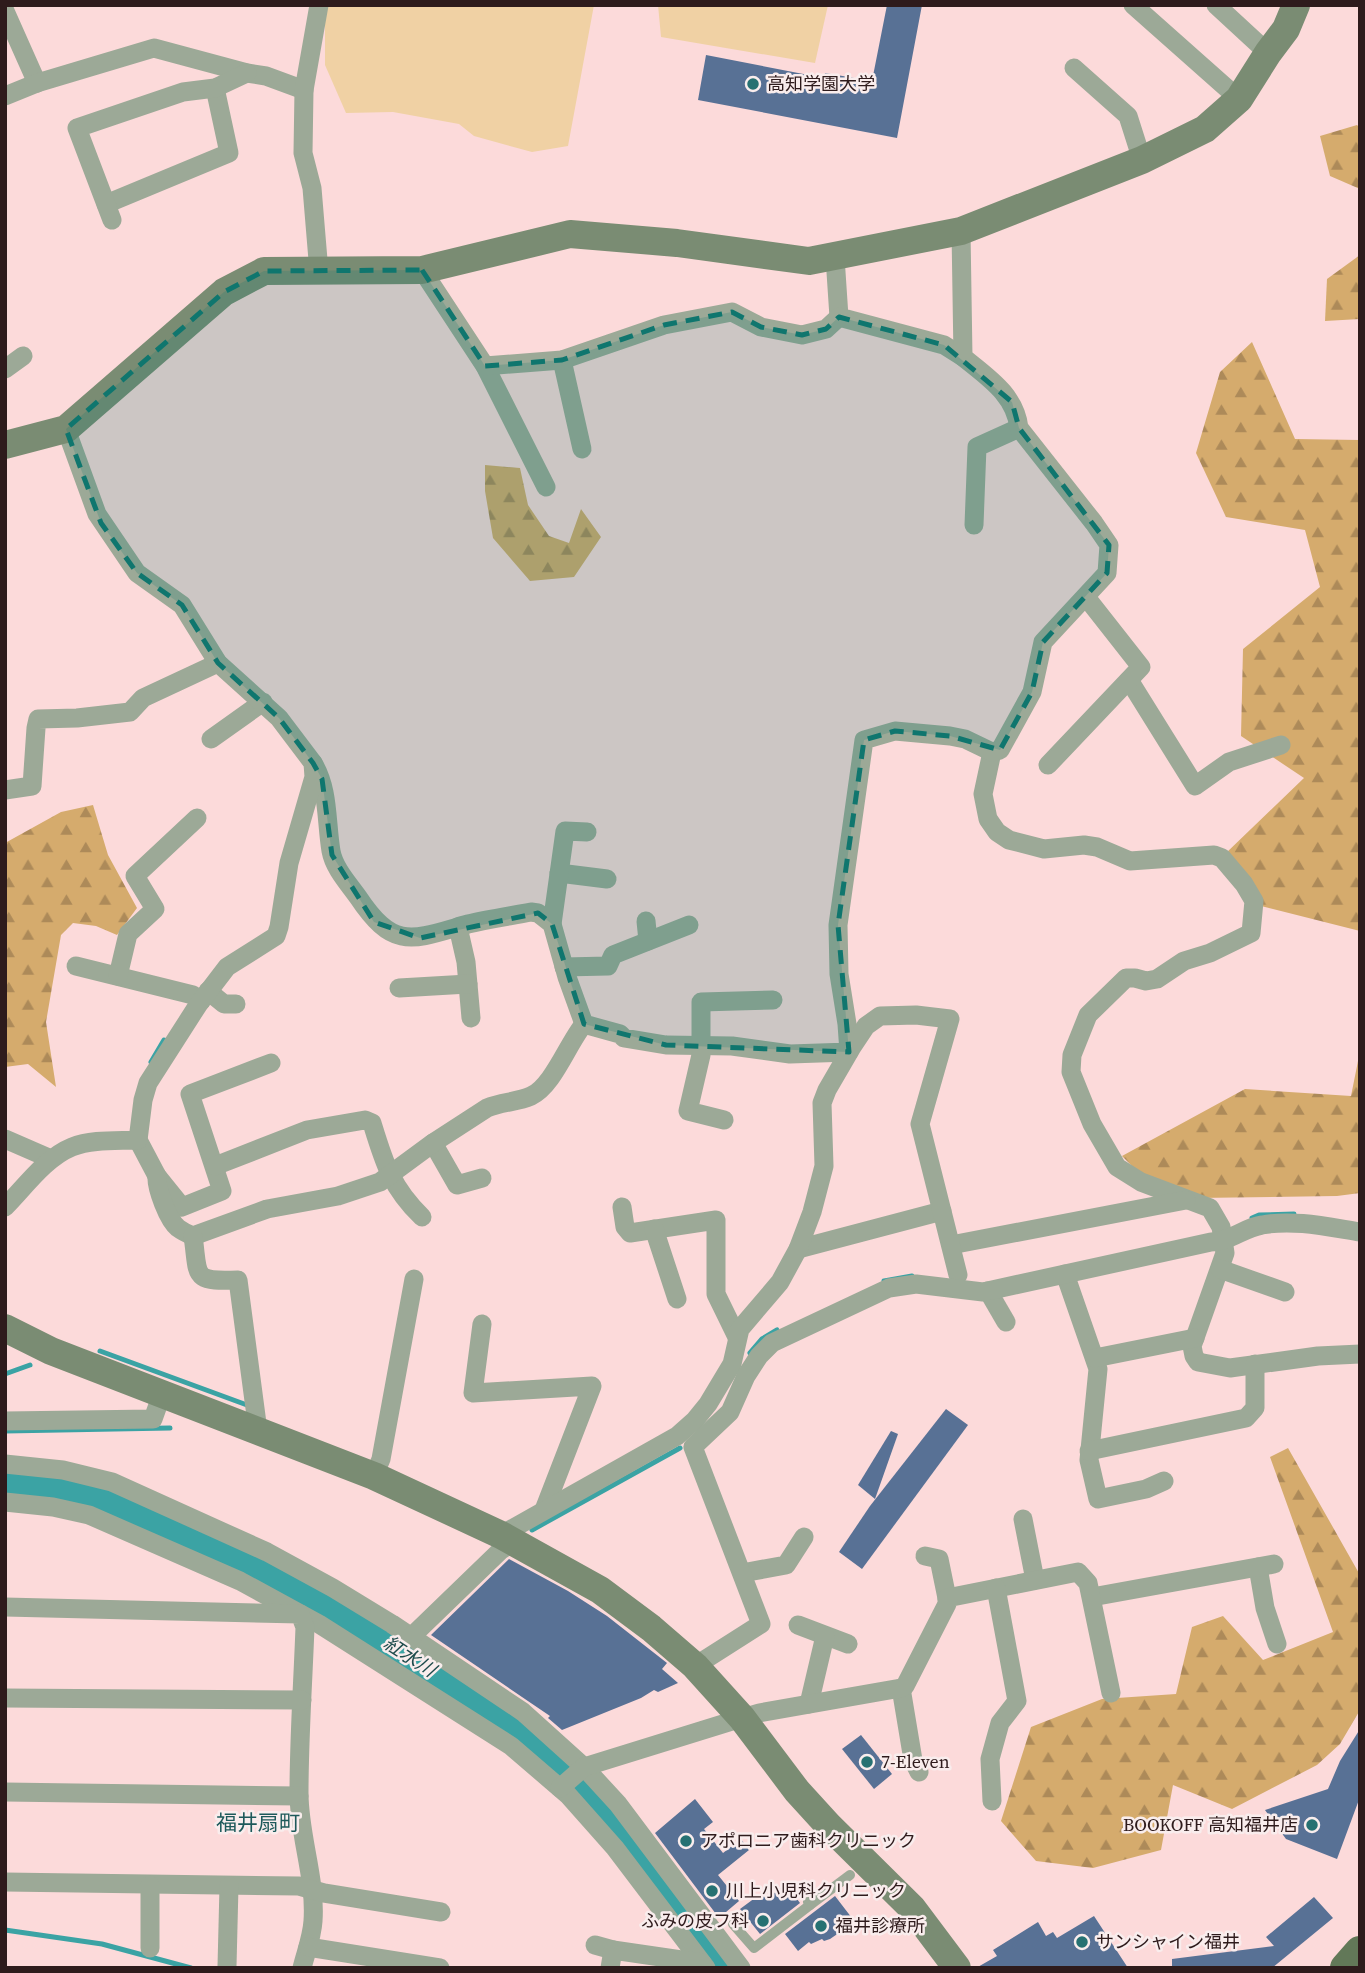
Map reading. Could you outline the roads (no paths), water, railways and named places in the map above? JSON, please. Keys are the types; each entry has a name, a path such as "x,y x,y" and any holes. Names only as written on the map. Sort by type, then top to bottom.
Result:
{"main road":[{"path":"1346,1968 1360,1952"}],"street":[{"path":"319,5 304,90 303,153 312,188 319,272"},
{"path":"1133,5 1239,99"},
{"path":"1216,5 1268,53"},
{"path":"5,445 66,429 224,292 264,271 422,270 570,234 677,243 809,261 961,231 1142,160 1205,129 1239,99 1286,29 1291,8"},
{"path":"5,11 12,45 37,83"},
{"path":"5,96 37,83 154,48 247,73 266,75 304,90"},
{"path":"1074,68 1128,116 1142,160"},
{"path":"215,88 229,153 109,212 77,128 183,92 215,88 247,73"},
{"path":"961,231 963,357"},
{"path":"835,257 839,317"},
{"path":"422,270 485,366 546,486"},
{"path":"485,366 562,360 664,325 732,312 761,327 802,335 827,328 839,317"},
{"path":"839,317 944,345 963,357 1012,402 1017,412 1019,428 1109,545 1107,573 1043,642 1032,692 1000,750 992,752 965,739 950,736 895,731 864,740 838,925 839,974 849,1052"},
{"path":"5,369 23,356"},
{"path":"562,360 582,449"},
{"path":"974,525 976,447 1019,428"},
{"path":"66,429 102,523 137,573 182,605 218,663 263,702 313,763 322,779 332,855 374,922 409,938 420,938 531,912 538,913 552,924"},
{"path":"1048,765 1141,667 1086,597"},
{"path":"5,789 32,786 38,719 130,712 143,698 218,663"},
{"path":"1129,680 1195,786 1230,762 1281,745"},
{"path":"211,739 263,702"},
{"path":"992,752 983,794 988,819 997,832 1009,840 1044,849 1084,845 1097,847 1130,861 1214,855 1222,858 1244,884 1254,901 1252,927 1247,936 1210,953 1184,961 1157,979 1146,981 1126,978 1088,1015 1070,1063 1071,1072 1092,1124 1112,1161 1141,1182 1210,1208 1221,1227 1225,1254 1192,1346 1198,1362 1230,1367 1360,1353"},
{"path":"271,1063 190,1094 222,1191 182,1207 157,1176 138,1140 148,1083 226,967 276,936 291,854 313,785 313,763"},
{"path":"118,976 128,934 155,909 135,876 197,818"},
{"path":"584,1024 552,924 565,831 587,832"},
{"path":"559,873 607,879"},
{"path":"564,967 608,966 613,955 647,931 689,925"},
{"path":"458,927 466,962 471,1018"},
{"path":"76,965 205,996 223,1004 236,1004"},
{"path":"399,988 468,984"},
{"path":"724,1120 679,1110 701,1045 701,1002 773,1000"},
{"path":"411,1637 501,1550 507,1539 544,1510 677,1436 708,1404 732,1364 740,1329 780,1282 798,1249 812,1212 824,1166 822,1103 827,1090 866,1026 880,1016 950,1018 920,1124 958,1275"},
{"path":"584,1024 620,1034 624,1038 666,1045 732,1046 790,1054 849,1052"},
{"path":"157,1176 156,1184 171,1220 178,1228 193,1236 267,1209 338,1196 380,1182 487,1108 531,1096 544,1086 584,1024"},
{"path":"215,1166 307,1129 365,1120 372,1123 388,1175 407,1203 422,1217"},
{"path":"5,1139 51,1159"},
{"path":"5,1206 51,1159 71,1147 89,1143 138,1140"},
{"path":"433,1143 457,1185 482,1178"},
{"path":"951,1245 1187,1200"},
{"path":"622,1207 625,1227 630,1233 716,1220 716,1294 737,1337"},
{"path":"798,1249 942,1211"},
{"path":"695,1666 761,1624 693,1447 730,1412 746,1376 759,1356 772,1343 889,1288 916,1284 966,1292 988,1291 1224,1241 1258,1225 1283,1222 1360,1232"},
{"path":"654,1229 677,1299"},
{"path":"193,1236 194,1262 199,1274 209,1281 239,1280 258,1431"},
{"path":"1220,1269 1284,1292"},
{"path":"1065,1274 1098,1369 1089,1451 1098,1499 1146,1489 1164,1481"},
{"path":"374,1476 381,1458 414,1279"},
{"path":"988,1291 1006,1322"},
{"path":"482,1324 473,1393 592,1386 544,1510"},
{"path":"5,1328 51,1351 374,1476 507,1539 600,1590 651,1628 695,1666 828,1825 906,1901 957,1968"},
{"path":"1095,1359 1195,1338"},
{"path":"1089,1451 1246,1418 1255,1408 1255,1364"},
{"path":"5,1421 153,1419 162,1394"},
{"path":"5,1464 83,1474 112,1482 267,1552 333,1588 523,1712 583,1769 641,1832 741,1968"},
{"path":"5,1502 71,1510 89,1515 240,1581 300,1614 511,1746 562,1787 615,1848 704,1965"},
{"path":"1023,1519 1035,1580"},
{"path":"742,1573 786,1565 804,1537"},
{"path":"562,1787 583,1769 741,1718 905,1686 947,1604 939,1559 925,1556"},
{"path":"1091,1597 1266,1566 1265,1608 1277,1644"},
{"path":"947,1598 1078,1572 1088,1583 1111,1693"},
{"path":"992,1801 990,1759 1000,1723 1017,1701 996,1588"},
{"path":"5,1607 300,1614"},
{"path":"300,1614 305,1627 299,1796 312,1890 313,1923 302,1968"},
{"path":"799,1625 848,1644"},
{"path":"809,1704 825,1636"},
{"path":"901,1688 913,1760 919,1772"},
{"path":"5,1698 302,1700"},
{"path":"5,1792 299,1796"},
{"path":"5,1882 299,1886 441,1912"},
{"path":"150,1885 150,1948"},
{"path":"227,1966 229,1886"},
{"path":"308,1947 440,1968"},
{"path":"606,1954 704,1965"}],"lane":[{"path":"733,1924 754,1948 809,1903 849,1875"}],"waterway":[{"path":"151,1062 164,1040"},
{"path":"1252,1218 1259,1215 1294,1214"},
{"path":"884,1281 912,1276"},
{"path":"750,1353 762,1339 777,1330"},
{"path":"100,1351 247,1405"},
{"path":"5,1374 30,1365"},
{"path":"5,1431 170,1428"},
{"path":"532,1530 680,1448"},
{"name":"紅水川","path":"5,1481 59,1484 110,1500 259,1566 339,1609 502,1717 578,1783 637,1851 722,1968"},
{"path":"5,1930 102,1944 191,1968"}],"place":[{"name":"高知学園大学","path":"753,84"},
{"name":"7-Eleven","path":"867,1762"},
{"name":"BOOKOFF 高知福井店","path":"1312,1825"},
{"name":"アポロニア歯科クリニック","path":"686,1841"},
{"name":"川上小児科クリニック","path":"712,1891"},
{"name":"ふみの皮フ科","path":"763,1921"},
{"name":"福井診療所","path":"821,1926"},
{"name":"サンシャイン福井","path":"1082,1942"}],"district":[{"name":"福井扇町","path":"258,1823"}]}
